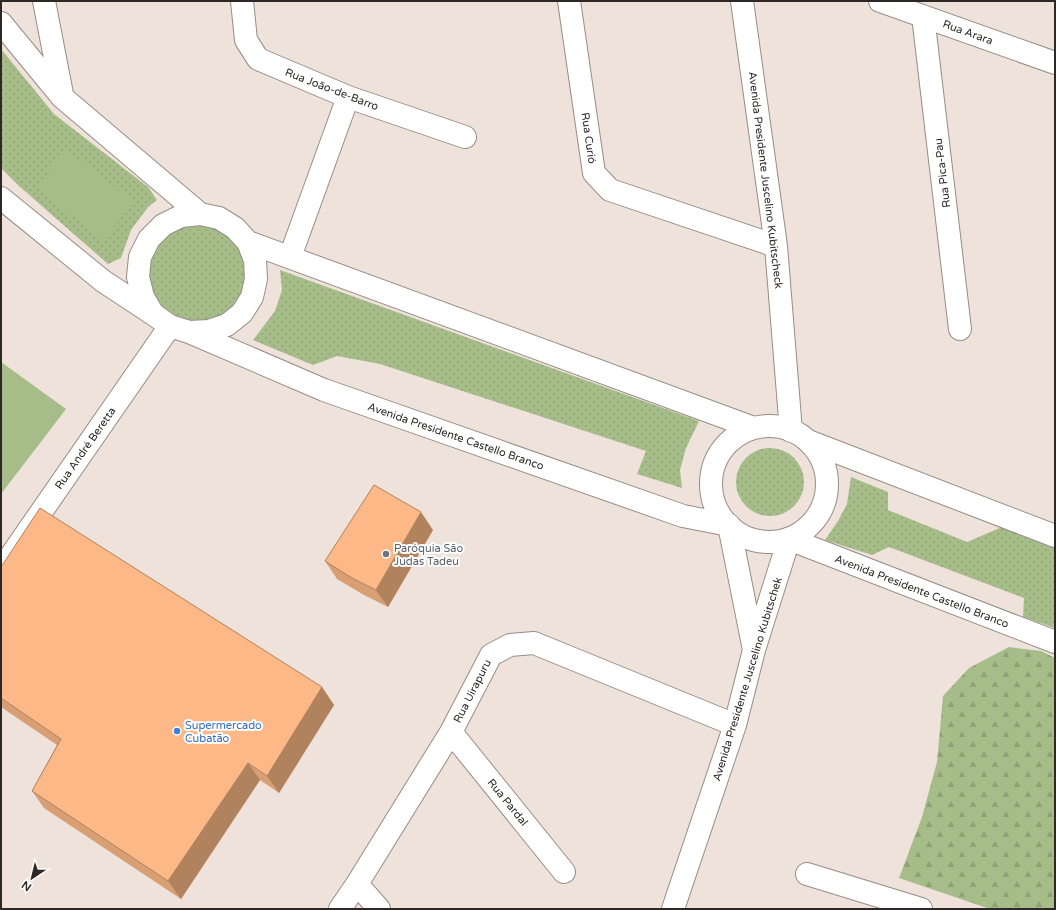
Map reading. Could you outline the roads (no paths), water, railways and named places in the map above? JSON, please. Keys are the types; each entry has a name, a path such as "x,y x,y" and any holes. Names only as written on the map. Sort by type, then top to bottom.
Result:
{"street":[{"path":"44,1 62,97"},
{"name":"Rua João-de-Barro","path":"242,1 246,40 258,60 348,97 465,137"},
{"name":"Rua Curió","path":"569,1 594,173 610,190 776,246"},
{"name":"Avenida Presidente Juscelino Kubitscheck","path":"742,1 776,246 800,436"},
{"name":"Rua Arara","path":"880,1 1055,63"},
{"name":"Rua Pica-Pau","path":"923,16 960,329"},
{"path":"1,23 62,97 200,214"},
{"path":"290,257 348,97"},
{"name":"Avenida Presidente Castello Branco","path":"1,198 103,281 171,324 324,390 683,516 729,525"},
{"path":"200,214 219,218 235,228 248,242 255,260 256,278 252,297 242,313 227,325 209,331 171,324 142,296 138,277 140,257 148,239 163,225 181,216 200,214"},
{"path":"248,242 754,428"},
{"name":"Rua André Beretta","path":"1,570 171,324"},
{"path":"800,436 820,457 827,476 826,496 819,514 806,530 789,539 769,542 751,539 734,531 722,518 714,501 711,483 714,465 723,448 737,436 754,428 772,426 800,436 1055,536"},
{"path":"729,525 754,650"},
{"name":"Avenida Presidente Castello Branco","path":"789,539 1055,642"},
{"name":"Avenida Presidente Juscelino Kubitschek","path":"673,909 735,725 754,650 789,539"},
{"name":"Rua Uirapuru","path":"340,909 451,732 491,655 510,645 534,643 735,725"},
{"name":"Rua Pardal","path":"451,732 564,872"},
{"path":"807,874 921,909"},
{"path":"357,884 379,909"}],"place":[{"name":"Paróquia São Judas Tadeu","path":"386,554"},
{"name":"Supermercado Cubatão","path":"177,731"}]}
